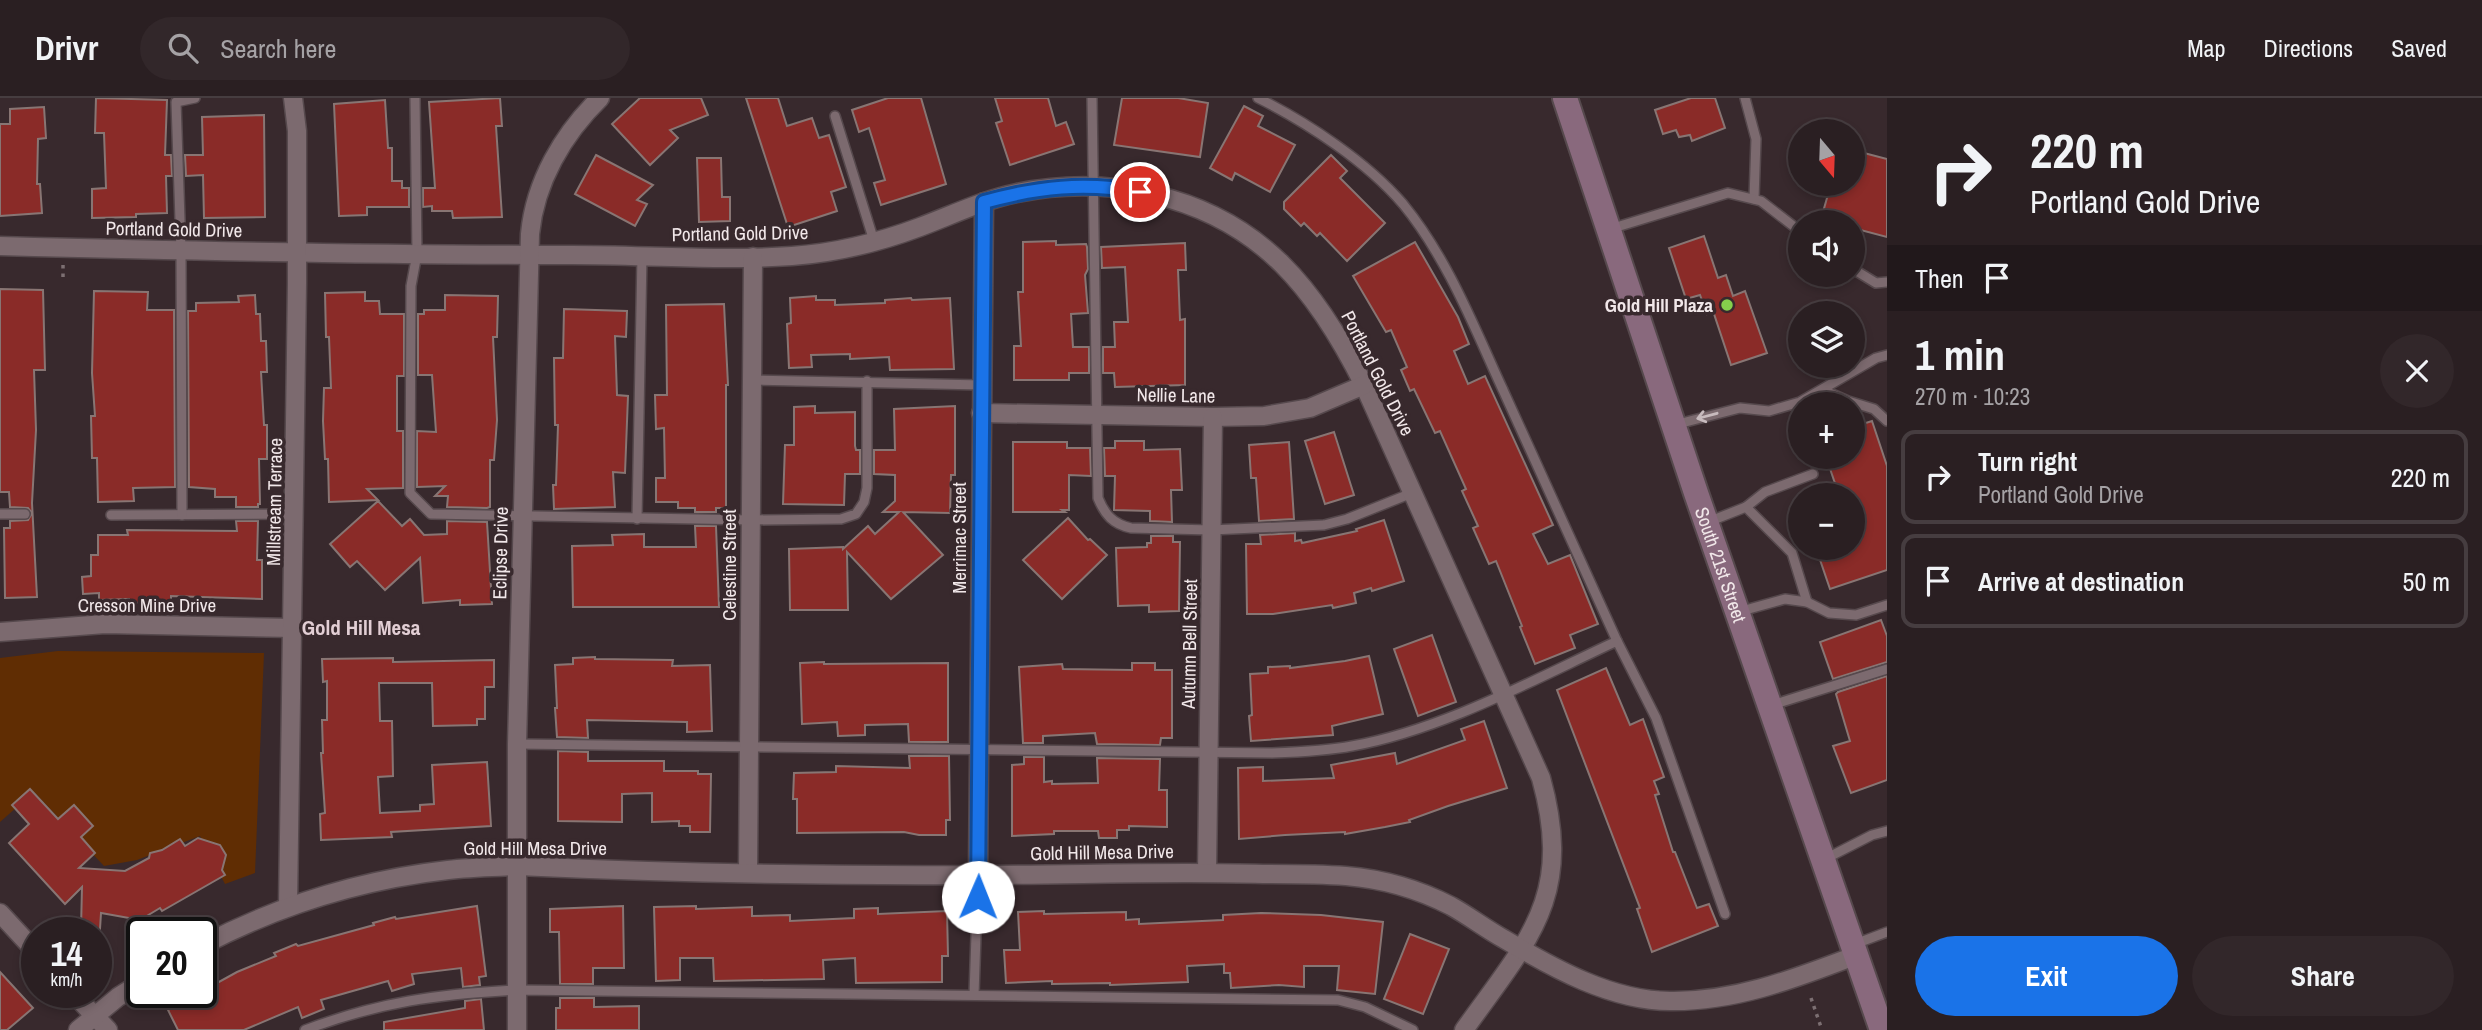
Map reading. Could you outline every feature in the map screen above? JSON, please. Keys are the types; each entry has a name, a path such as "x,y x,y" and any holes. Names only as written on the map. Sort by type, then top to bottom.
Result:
{"main road":[{"name":"South 21st Street","path":"1565,98 1706,522 1882,1030"}],"street":[{"name":"Millstream Terrace","path":"288,906 298,254 297,131 293,98"},
{"name":"Eclipse Drive","path":"517,1030 517,744 528,255 532,212 542,181 559,148 600,98"},
{"name":"Portland Gold Drive","path":"0,246 298,254 795,256 874,241 1016,193 1094,185 1154,195 1187,204 1220,218 1251,238 1300,282 1340,339 1364,385 1541,778 1553,830 1552,869 1546,903 1522,950 1464,1030"},
{"name":"Merrimac Street","path":"978,875 984,202"},
{"name":"Celestine Street","path":"748,872 753,257"},
{"name":"Nellie Lane","path":"981,413 1264,416 1310,408 1364,385"},
{"name":"Autumn Bell Street","path":"1208,872 1213,417"},
{"name":"Cresson Mine Drive","path":"0,632 105,624 294,628"},
{"name":"Gold Hill Mesa Drive","path":"217,939 288,906 362,884 451,869 518,866 978,875 1208,872 1342,876 1380,880 1431,897 1522,950 1606,989 1667,1002 1723,998 1755,990 1855,950"},
{"path":"0,914 21,936"},
{"path":"78,1030 126,993"},
{"path":"87,1008 108,1030"}],"lane":[{"path":"182,515 181,250 176,102 195,98"},
{"path":"415,98 417,254 411,286 410,493 431,514 637,519 841,519 856,514 864,502 867,488 867,381"},
{"path":"1092,98 1098,498 1109,518 1120,526 1131,528 1211,530 1324,526 1412,493"},
{"path":"1258,98 1289,114 1354,159 1402,203 1437,251 1656,718 1725,914"},
{"path":"1745,98 1756,139 1754,199"},
{"path":"835,116 874,241"},
{"path":"1609,229 1728,193 1761,201 1788,222"},
{"path":"637,519 642,255"},
{"path":"1865,276 1876,283 1887,282"},
{"path":"1674,425 1741,408 1769,411 1800,402 1876,358 1887,355"},
{"path":"751,380 982,385"},
{"path":"1823,390 1874,410 1887,421"},
{"path":"1706,522 1746,507 1765,492 1813,474"},
{"path":"1746,507 1792,553 1807,602"},
{"path":"0,514 25,514"},
{"path":"111,515 295,514"},
{"path":"1738,612 1785,599 1807,602 1829,613 1856,615 1887,605"},
{"path":"517,744 1304,751 1354,746 1420,728 1618,641"},
{"path":"1770,705 1887,669"},
{"path":"1823,859 1872,835 1887,831"},
{"path":"974,996 978,875"},
{"path":"1855,950 1887,932"},
{"path":"305,1030 394,1002 443,994 517,989 1338,1000 1365,1007 1413,1030"}],"path":[{"path":"1811,998 1822,1030"}],"shaded area":[{"path":"58,651 264,653 255,873 225,884 200,836 137,860 104,866 34,792 0,822 0,658"}],"building":[{"path":"96,98 167,100 165,155 171,155 172,176 166,176 167,213 92,218 92,189 106,188 104,133 95,133"},
{"path":"500,98 502,126 496,126 502,217 453,218 452,211 432,211 432,206 423,207 423,188 435,188 429,102"},
{"path":"640,98 701,98 708,115 670,130 678,138 650,165 612,124"},
{"path":"746,98 778,98 787,126 812,118 819,138 829,135 846,187 831,192 837,211 788,227"},
{"path":"888,98 921,98 946,184 881,205 874,183 885,180 869,128 859,132 852,110"},
{"path":"995,98 1048,98 1056,126 1066,122 1074,144 1010,165 996,123 1002,121"},
{"path":"1122,98 1178,98 1208,103 1200,157 1114,145"},
{"path":"1691,98 1715,98 1725,128 1692,141 1690,135 1679,137 1676,130 1663,134 1655,110"},
{"path":"385,100 388,148 392,148 392,181 402,181 402,188 409,188 409,207 367,207 367,215 339,216 334,104"},
{"path":"1244,106 1263,116 1258,126 1295,145 1270,192 1235,173 1232,180 1210,168"},
{"path":"44,107 46,138 38,139 37,184 40,184 42,213 0,216 0,124 10,124 10,109"},
{"path":"264,115 265,217 204,218 203,175 186,176 185,155 203,155 202,117"},
{"path":"1866,154 1887,159 1887,237 1865,231 1865,210 1824,210 1828,196 1866,196"},
{"path":"596,155 653,185 637,200 647,204 635,226 575,194"},
{"path":"1331,155 1347,171 1340,178 1385,223 1347,261 1320,233 1317,236 1304,223 1301,226 1284,209 1284,202"},
{"path":"697,158 721,158 722,197 730,197 730,221 699,222"},
{"name":"Gold Hill Plaza","path":"1704,236 1718,278 1726,275 1733,296 1745,291 1767,353 1731,365 1713,311 1707,314 1700,295 1686,299 1669,248"},
{"path":"1056,241 1056,245 1086,244 1087,247 1088,269 1085,275 1088,313 1071,314 1073,347 1089,347 1089,373 1069,373 1069,380 1014,380 1014,346 1021,346 1018,292 1023,292 1023,242"},
{"path":"1415,242 1458,317 1469,344 1454,351 1468,384 1485,376 1553,525 1533,534 1548,564 1570,555 1598,624 1570,635 1575,648 1535,664 1496,561 1489,564 1473,528 1478,526 1462,491 1466,489 1440,431 1435,433 1414,389 1410,391 1401,370 1407,367 1391,330 1386,332 1353,276"},
{"path":"1185,243 1186,270 1178,270 1180,320 1185,319 1185,385 1115,387 1114,373 1103,373 1103,347 1115,347 1114,322 1128,322 1125,267 1102,268 1101,247"},
{"path":"0,289 43,290 45,370 34,370 36,430 32,503 37,597 5,598 4,528 10,528 10,521 28,520 32,513 28,508 10,507 9,492 0,492"},
{"path":"94,291 148,292 147,310 174,310 175,487 133,488 134,501 98,502 97,458 92,458 91,416 95,416 92,373"},
{"path":"365,292 365,301 379,301 380,314 404,314 404,376 397,376 397,431 403,431 403,488 367,489 378,500 329,502 328,459 325,459 323,421 324,388 331,388 325,293"},
{"path":"255,295 256,314 260,314 261,341 266,341 267,372 261,372 264,425 267,425 267,459 259,459 260,504 258,507 236,507 236,497 215,497 215,489 189,487 188,311 196,311 196,303 239,302 238,296"},
{"path":"445,295 498,296 497,337 493,337 497,420 494,460 490,460 490,507 487,508 447,507 448,496 435,496 445,486 417,487 417,431 436,432 432,375 418,375 418,314 424,314 424,310 445,310"},
{"path":"816,296 816,300 835,300 835,305 885,303 885,300 911,298 950,298 954,369 890,370 889,357 850,359 850,354 811,355 812,367 789,368 787,324 791,323 790,298"},
{"path":"724,304 728,385 726,508 716,508 716,512 695,512 695,508 678,508 678,502 656,502 656,478 665,478 664,428 656,429 655,395 667,395 666,305"},
{"path":"564,309 627,311 626,337 615,336 617,395 628,396 625,473 613,472 615,507 554,509 553,485 556,485 558,425 555,425 554,358 563,358"},
{"path":"815,406 815,413 855,412 855,446 856,450 860,450 860,474 845,474 844,505 783,504 785,445 794,445 794,407"},
{"path":"955,406 955,475 951,475 950,513 903,512 943,555 891,599 847,552 848,610 790,610 789,549 843,549 868,526 875,534 899,512 883,512 895,501 895,475 874,474 874,450 895,450 894,409"},
{"path":"1872,421 1887,466 1887,570 1830,589 1820,560 1865,560 1865,483 1835,483 1830,469 1865,469 1865,423"},
{"path":"1334,432 1354,495 1325,504 1305,441"},
{"path":"1115,441 1144,441 1144,450 1180,449 1182,490 1171,490 1172,522 1150,521 1150,511 1114,510 1115,476 1105,476 1104,448 1115,448"},
{"path":"1013,442 1067,442 1067,448 1090,448 1091,476 1069,475 1069,510 1013,512"},
{"path":"1289,442 1294,519 1259,521 1256,478 1251,478 1249,445"},
{"path":"378,501 402,526 410,519 424,535 447,534 447,521 487,522 492,604 460,605 460,600 423,603 420,558 385,590 357,561 350,567 330,544"},
{"path":"1068,518 1088,540 1107,555 1062,599 1023,560"},
{"path":"1384,520 1404,581 1372,591 1371,588 1354,593 1356,603 1333,608 1332,605 1273,614 1247,614 1246,544 1261,544 1260,535 1295,533 1295,541 1301,540 1302,543 1357,531 1356,529"},
{"path":"236,521 258,521 257,560 262,560 262,599 171,596 171,602 129,603 129,599 99,600 99,593 83,594 82,577 91,576 91,555 98,555 98,535 128,535 127,530 237,531"},
{"path":"695,526 716,526 719,607 573,607 572,546 613,545 612,535 644,534 644,547 696,547"},
{"path":"1151,536 1173,536 1173,542 1180,542 1179,611 1149,612 1149,605 1118,606 1116,548 1147,547 1147,543 1151,543"},
{"path":"1881,620 1887,636 1887,662 1833,679 1820,642"},
{"path":"1432,635 1456,702 1418,716 1394,649"},
{"path":"1369,656 1383,714 1332,726 1333,735 1251,741 1250,674 1268,673 1268,667 1290,668"},
{"path":"393,658 393,662 494,660 494,687 485,687 485,719 477,719 477,725 433,726 432,683 379,683 380,721 392,721 393,776 378,777 380,813 420,811 420,805 434,804 432,765 487,762 491,826 391,832 392,837 321,840 320,814 325,813 322,720 327,720 327,681 323,682 322,659"},
{"path":"573,658 673,660 672,666 710,665 712,731 687,732 687,722 587,720 588,738 557,737 555,665 573,664"},
{"path":"800,663 948,663 948,742 909,742 908,724 865,725 865,735 838,736 837,722 802,724"},
{"path":"1132,663 1155,663 1155,670 1172,670 1172,738 1161,738 1160,745 1097,744 1095,733 1043,736 1043,743 1023,743 1019,667 1062,664 1063,669 1132,670"},
{"path":"1606,668 1630,725 1643,719 1664,777 1654,781 1659,794 1655,795 1673,852 1697,908 1709,904 1718,926 1652,952 1637,909 1640,908 1557,690"},
{"path":"1887,676 1887,780 1851,793 1833,746 1850,741 1836,694"},
{"path":"1484,721 1507,788 1448,806 1409,820 1410,822 1385,827 1345,834 1239,839 1238,768 1263,767 1263,781 1334,778 1331,765 1395,753 1397,764 1465,740 1461,729"},
{"path":"558,751 588,752 588,761 664,761 664,771 698,771 698,774 711,774 710,832 690,832 690,826 679,826 679,821 652,822 652,793 622,794 622,822 558,821"},
{"path":"909,756 949,756 950,820 946,820 946,835 904,832 797,833 797,799 793,799 794,773 836,772 836,766 910,768"},
{"path":"1024,757 1044,757 1044,782 1052,781 1052,784 1098,783 1097,758 1160,759 1159,790 1167,790 1167,827 1129,826 1129,830 1117,830 1117,838 1099,838 1098,831 1054,831 1054,834 1012,836 1012,765 1024,764"},
{"path":"30,789 58,819 74,805 93,826 81,837 95,853 79,868 125,871 149,858 150,853 162,850 180,839 185,846 198,838 220,845 226,855 222,870 225,875 162,911 160,908 145,917 126,917 101,913 101,917 81,917 82,887 65,904 9,843 29,824 12,805"},
{"path":"477,906 486,976 479,977 480,985 463,987 461,968 412,974 414,984 392,991 388,981 321,1000 324,1009 302,1018 298,1007 244,1030 178,1030 168,1010 217,1008 217,983 276,956 274,953 296,944 298,946 374,925 373,923 395,917 396,919"},
{"path":"623,906 624,968 593,968 593,984 560,984 559,932 550,932 550,909"},
{"path":"696,906 696,909 752,907 752,916 790,915 790,921 854,918 854,909 878,908 878,914 947,911 948,956 942,956 942,982 856,983 855,958 823,960 824,979 714,981 713,958 680,958 680,980 656,981 654,907"},
{"path":"1044,911 1044,914 1126,912 1126,920 1139,919 1139,924 1223,920 1223,915 1261,913 1321,915 1383,922 1375,994 1337,990 1339,966 1304,966 1304,987 1279,985 1231,988 1230,973 1224,973 1224,964 1187,966 1188,982 1110,985 1052,984 1052,981 1006,983 1004,950 1020,950 1018,912"},
{"path":"1410,934 1449,949 1423,1014 1384,999"},
{"path":"0,972 21,995 21,1008 33,1008 7,1030 0,1030"},
{"path":"560,998 594,998 594,1007 639,1006 639,1030 556,1030 556,1008 560,1008"},
{"path":"481,999 484,1030 384,1030 384,1022 465,1008 465,1001"}],"place":[{"name":"Gold Hill Plaza","path":"1727,305"}],"district":[{"name":"Gold Hill Mesa","path":"361,627"}],"route":[{"path":"978,897 984,202 1016,193 1094,185 1140,192"}]}
